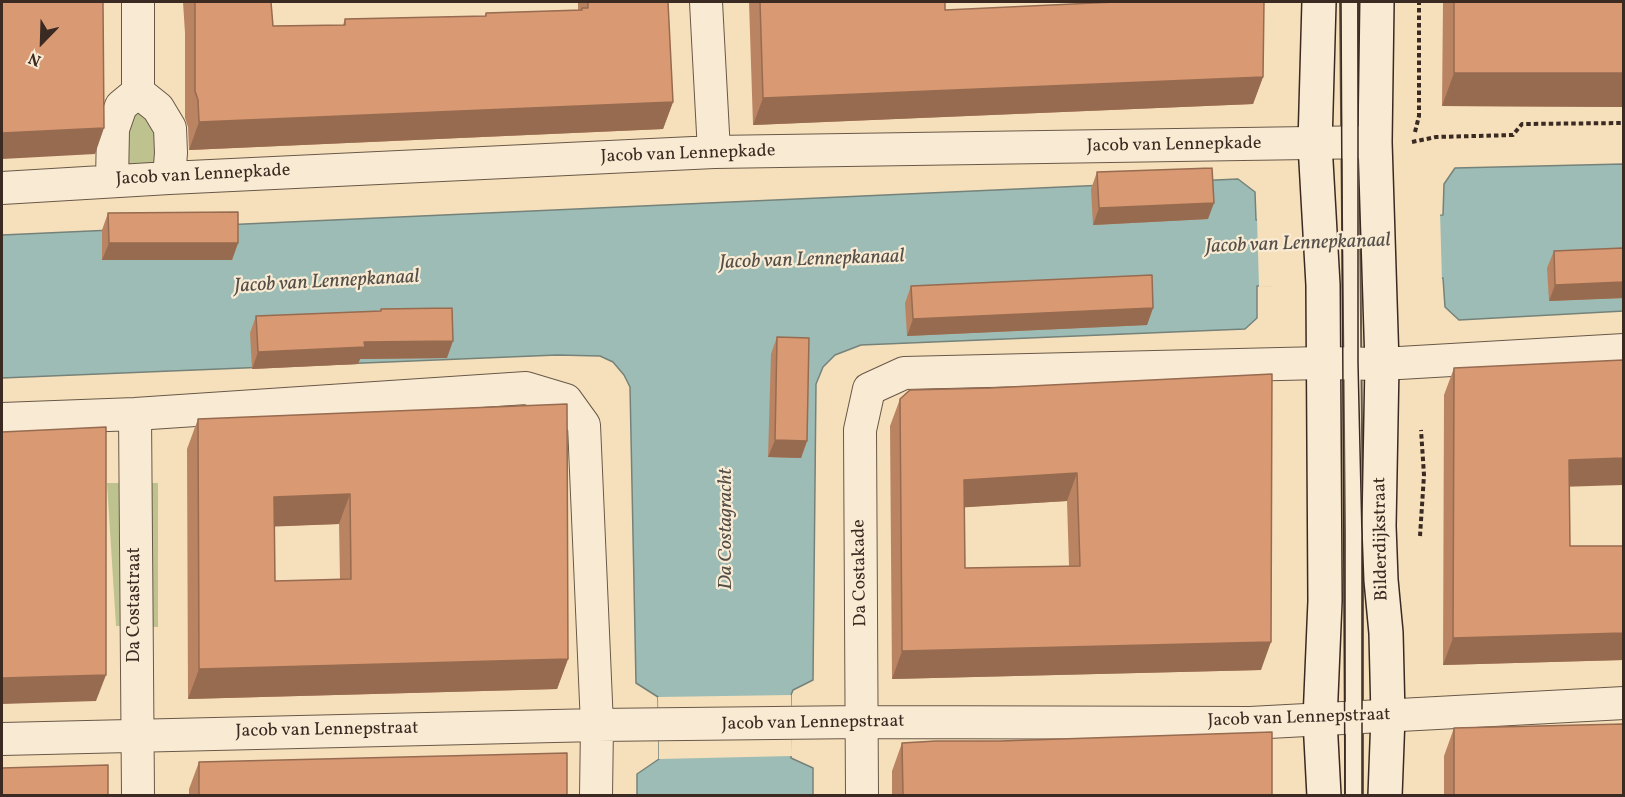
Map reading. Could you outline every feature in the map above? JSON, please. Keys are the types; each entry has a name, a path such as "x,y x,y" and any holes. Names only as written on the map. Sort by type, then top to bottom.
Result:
{"street":[{"path":"112,181 113,129 122,106 138,92 138,2"},
{"path":"706,2 714,152"},
{"path":"1319,2 1315,144 1349,215 1351,284"},
{"path":"1351,284 1349,215 1362,143 1377,2"},
{"path":"138,92 158,108 170,128 169,178"},
{"name":"Jacob van Lennepkade","path":"2,188 714,152 1362,143"},
{"name":"Bilderdijkstraat","path":"1324,795 1320,720 1325,601 1339,363 1351,284"},
{"name":"Bilderdijkstraat","path":"1351,284 1339,363 1379,526 1386,633 1388,716 1385,795"},
{"path":"1339,363 1623,350"},
{"name":"Da Costakade","path":"862,795 860,430 868,389 904,373 1339,363"},
{"path":"2,419 135,414 525,388 566,400 584,425 597,725 596,795"},
{"name":"Da Costastraat","path":"135,414 138,795"},
{"name":"Jacob van Lennepstraat","path":"2,739 597,725 862,722 1250,723 1623,703"}],"lane":[{"path":"1348,2 1362,143"},
{"name":"Bilderdijkstraat","path":"1339,363 1354,795"}],"path":[{"path":"1413,142 1436,137 1513,135 1522,124 1623,123"}],"green space":[{"path":"146,104 166,172 115,176 119,122"},
{"path":"107,483 158,483 158,627 116,626"}],"water":[{"path":"1623,164 1624,311 1459,320 1445,307 1443,278 1257,286 1257,318 1245,329 861,345 835,355 823,367 816,384 813,680 793,690 791,695 791,758 813,768 813,795 637,796 637,774 659,759 658,697 636,683 630,387 613,362 600,356 557,355 2,378 2,235 1238,179 1255,192 1256,220 1443,215 1444,184 1455,168"}],"pier":[{"path":"1440,212 1442,281 1259,287 1257,217"},
{"path":"791,695 792,756 659,759 658,697"}],"building":[{"path":"2,2 103,2 104,128 2,133"},
{"path":"195,2 271,2 273,26 345,25 345,19 486,16 486,13 582,10 582,8 588,8 588,2 668,2 673,102 199,122 198,100 195,91"},
{"path":"760,2 945,2 945,10 1115,2 1264,2 1263,77 763,98"},
{"path":"1454,2 1623,2 1623,73 1454,73"},
{"path":"1212,168 1214,203 1099,208 1097,172"},
{"path":"238,212 238,243 109,243 108,213"},
{"path":"1623,248 1623,282 1555,285 1554,251"},
{"path":"1152,275 1153,308 913,319 911,286"},
{"path":"452,308 453,341 364,342 365,347 258,352 256,316 381,311 381,309"},
{"path":"777,337 809,338 807,441 775,440"},
{"path":"1623,360 1623,458 1569,460 1570,546 1623,546 1623,633 1453,638 1454,368"},
{"path":"1272,374 1271,642 902,651 900,399 910,390","holes":["1077,473 1080,566 965,568 964,480"]},
{"path":"567,404 568,659 199,669 198,419","holes":["350,494 351,579 275,581 274,497"]},
{"path":"106,427 106,675 2,678 2,432"},
{"path":"1623,724 1623,795 1454,795 1454,728"},
{"path":"1272,732 1272,795 903,795 902,743"},
{"path":"567,753 567,795 199,795 199,762"},
{"path":"108,765 108,795 2,795 2,768"}],"tram line":[{"path":"1341,2 1345,796"},
{"path":"1358,2 1358,362 1362,535 1362,796"}],"water label":[{"name":"Jacob van Lennepkanaal","path":"1298,245"},
{"name":"Jacob van Lennepkanaal","path":"812,261"},
{"name":"Jacob van Lennepkanaal","path":"327,283"},
{"name":"Da Costagracht","path":"727,529"}]}
